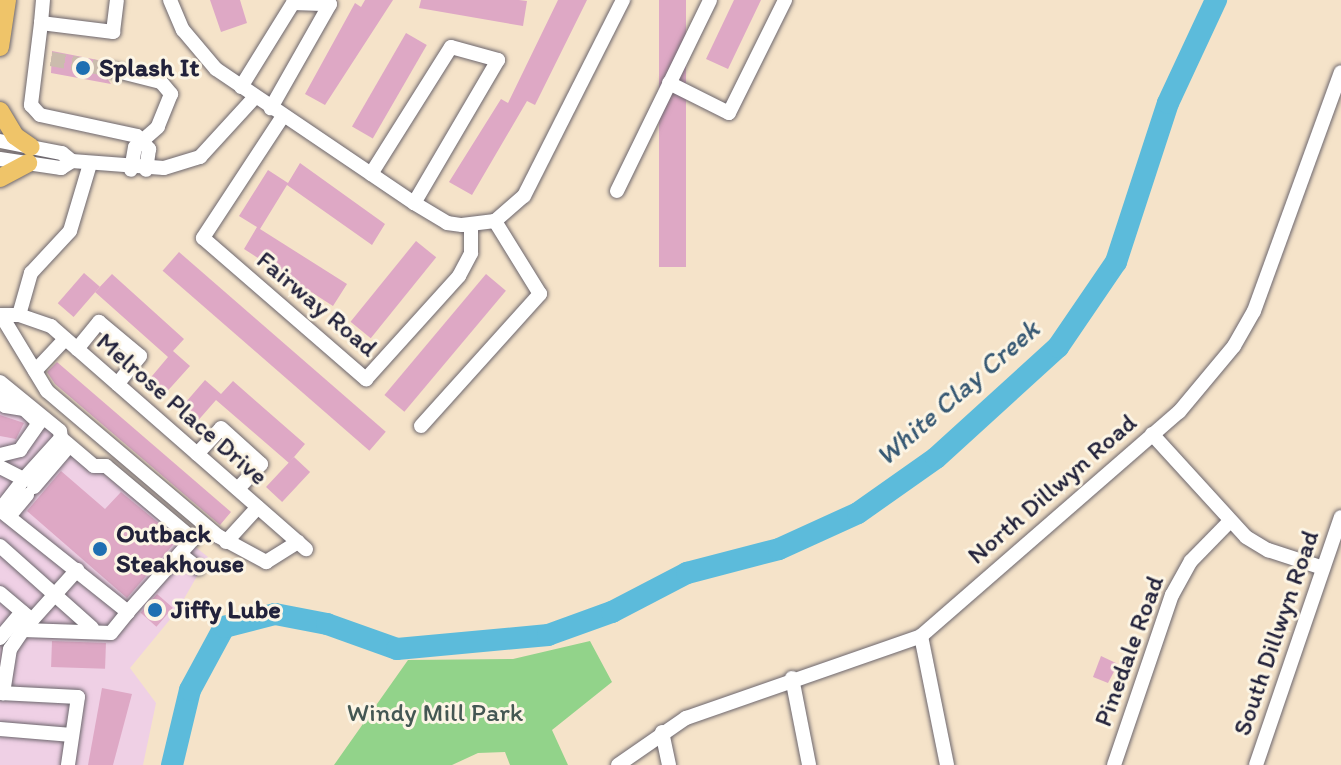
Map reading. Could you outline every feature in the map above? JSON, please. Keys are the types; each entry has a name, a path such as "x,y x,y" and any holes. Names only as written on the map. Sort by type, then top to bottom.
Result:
{"main road":[{"path":"0,47 7,0"},
{"path":"0,111 30,155 0,178"}],"street":[{"path":"43,0 31,105 40,115 125,129 149,149 139,170"},
{"path":"41,23 113,32 117,0"},
{"path":"170,0 198,51 241,87 447,223 471,225 495,221 510,212 538,175 623,0"},
{"path":"617,191 710,0"},
{"path":"669,83 729,113 785,0"},
{"path":"241,87 293,3 330,4 277,112"},
{"path":"371,174 451,47 498,60 414,203"},
{"path":"35,56 51,59"},
{"path":"113,70 168,86 165,116 142,141"},
{"name":"North Dillwyn Road","path":"618,765 662,732 792,678 921,636 1179,412 1234,346 1254,311 1341,72"},
{"path":"0,159 62,153 72,161 139,170 200,157 255,97"},
{"name":"Fairway Road","path":"277,112 203,238 366,379 459,276 471,253 471,225"},
{"path":"0,141 30,155"},
{"path":"19,315 31,273 73,224 90,164"},
{"path":"421,426 540,294 495,221"},
{"path":"1,315 47,391 226,542 258,507"},
{"name":"Melrose Place Drive","path":"1,315 19,315 51,326 302,546 266,562 226,542"},
{"path":"35,371 99,322 140,356 117,384"},
{"path":"0,593 26,621 111,633 193,539 106,466 94,466 65,442 60,431 2,384"},
{"path":"0,455 20,450 39,423 24,409 5,406 2,384"},
{"path":"197,454 221,428 261,464 238,489"},
{"path":"1152,434 1229,522 1259,546 1323,568"},
{"path":"65,442 20,489 4,511 128,612"},
{"path":"0,467 20,489"},
{"name":"South Dillwyn Road","path":"1256,765 1341,517"},
{"name":"Pinedale Road","path":"1114,765 1172,595 1191,561 1229,522"},
{"path":"0,546 92,628"},
{"path":"180,554 198,568"},
{"path":"0,638 26,621 77,570"},
{"path":"26,621 10,649 2,693 78,697 68,765"},
{"path":"921,636 947,765"},
{"path":"792,678 809,765"},
{"path":"0,729 72,735"},
{"path":"662,732 669,765"}],"shaded area":[{"path":"0,391 208,557 177,611 130,668 156,703 143,765 0,765"}],"green space":[{"name":"Windy Mill Park","path":"590,641 612,682 552,730 568,765 510,765 505,752 478,753 452,765 334,765 408,660 513,659"}],"building":[{"path":"210,0 240,0 247,23 221,32"},
{"path":"365,0 393,0 325,105 305,94 355,3 361,7"},
{"path":"421,0 527,1 523,26 419,8"},
{"path":"558,0 587,0 535,105 527,101 472,195 449,182 501,99 508,103"},
{"path":"659,0 686,0 686,267 659,267"},
{"path":"734,0 761,0 728,69 706,59"},
{"path":"406,33 427,45 373,139 352,127"},
{"name":"Splash It","path":"52,51 108,62 103,72 111,84 51,73"},
{"path":"300,163 385,224 372,245 287,185 260,229 347,284 333,306 244,249 257,227 239,216 268,170 288,183"},
{"path":"416,241 436,257 371,338 351,322"},
{"path":"179,252 386,432 369,451 163,271"},
{"path":"84,273 100,287 74,317 58,303"},
{"path":"112,274 184,339 173,351 190,366 163,396 147,382 168,357 95,292"},
{"path":"486,274 506,291 404,412 384,395"},
{"path":"57,362 231,512 220,525 55,384 47,372"},
{"path":"205,380 221,394 233,381 305,444 289,463 216,400 195,424 179,410"},
{"path":"0,415 24,423 16,439 0,436"},
{"path":"294,457 310,472 282,502 266,487"},
{"path":"61,471 105,509 121,492 178,539 127,598 27,511"},
{"name":"Jiffy Lube","path":"157,594 173,608 156,627 141,613"},
{"path":"52,641 106,643 105,669 51,667"},
{"path":"1101,656 1118,664 1108,683 1093,677"},
{"path":"102,688 132,694 113,765 88,765"}],"waterway":[{"name":"White Clay Creek","path":"172,765 190,690 224,627 275,614 327,624 397,649 548,635 612,612 687,573 779,549 858,513 936,458 1058,347 1116,262 1168,103 1216,0"}],"tunnel":[{"path":"51,59 113,70"}],"place":[{"name":"Splash It","path":"83,68"},
{"name":"Outback Steakhouse","path":"100,549"},
{"name":"Jiffy Lube","path":"155,610"}]}
